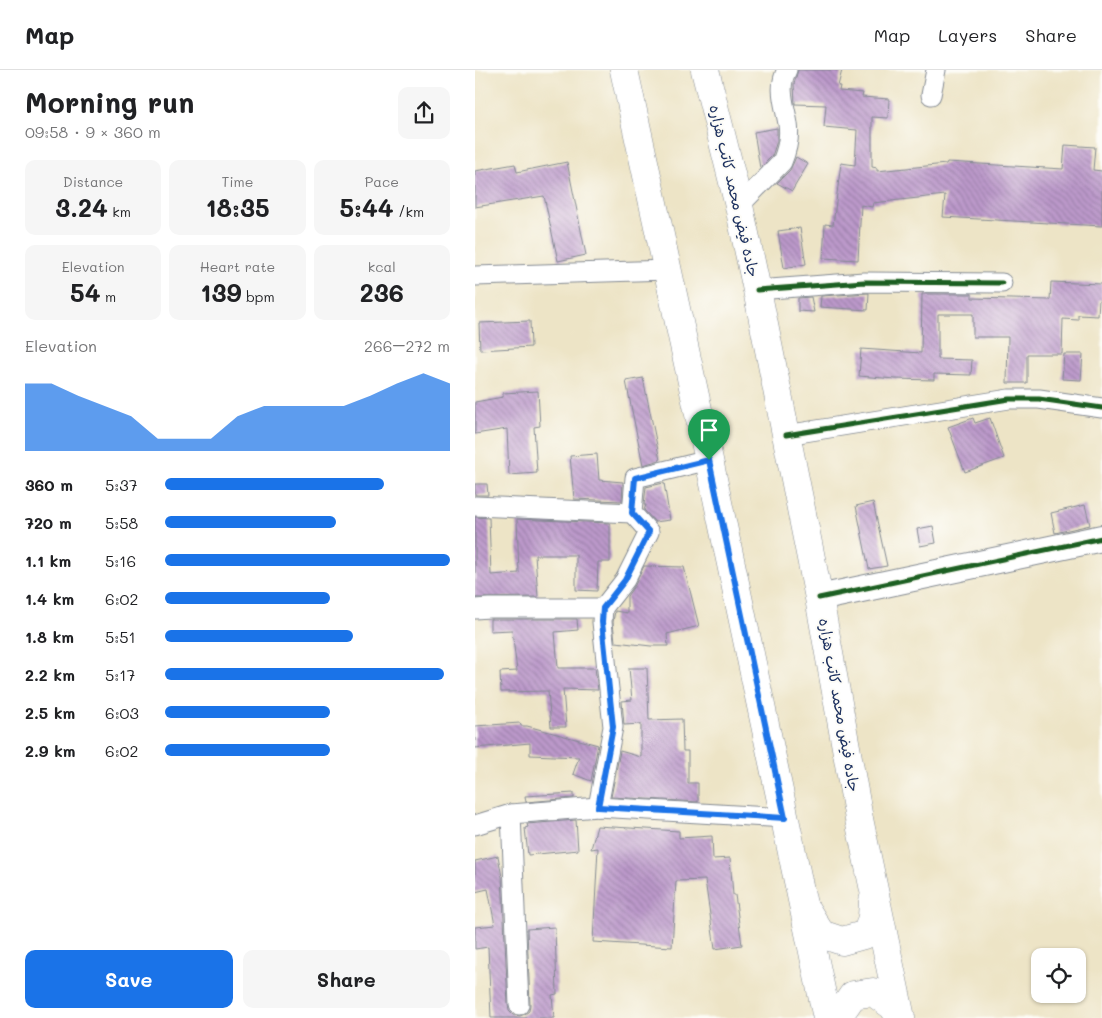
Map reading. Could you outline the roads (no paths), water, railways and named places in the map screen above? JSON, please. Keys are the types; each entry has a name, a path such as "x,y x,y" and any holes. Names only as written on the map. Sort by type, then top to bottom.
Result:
{"main road":[{"path":"624,70 827,1018"},
{"name":"جاده فیض محمد کاتب هزاره","path":"705,70 739,206 757,290 819,598 859,819 900,1018"},
{"path":"803,905 821,934 842,941 867,934 872,917 873,886"},
{"path":"837,1018 853,995 873,992 894,1007 900,1018"}],"street":[{"path":"739,206 782,162 786,153 788,125 781,96 783,77 787,70"},
{"path":"931,96 936,70"},
{"path":"475,276 668,270"},
{"path":"757,290 864,282 1002,283"},
{"path":"786,435 1009,399 1039,399 1102,408"},
{"path":"632,513 635,478 709,460"},
{"path":"475,506 632,513 649,532 625,580 603,608 602,622 613,727 598,807"},
{"path":"819,598 1102,538"},
{"path":"475,609 603,608"},
{"path":"475,824 511,814 598,807 785,818"},
{"path":"511,814 519,1005"}]}
